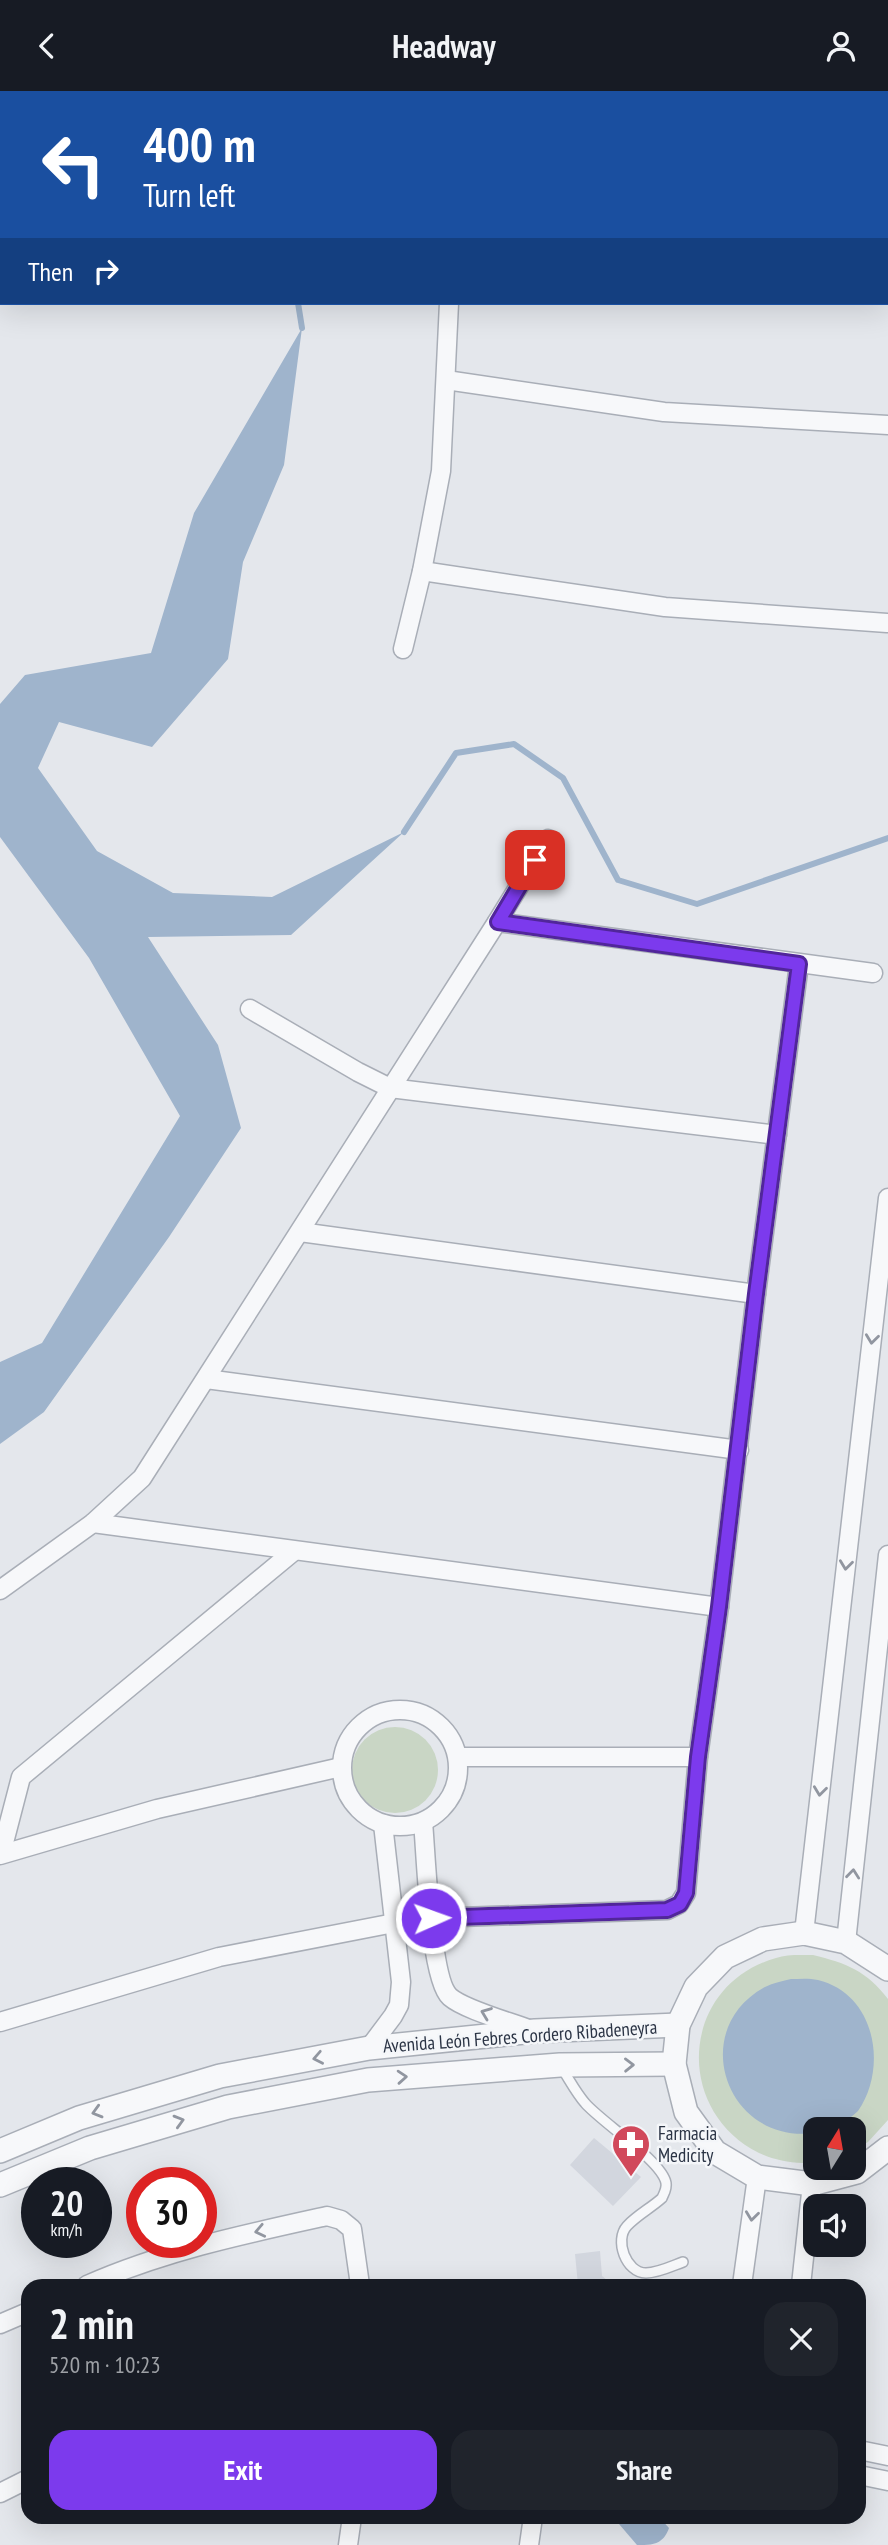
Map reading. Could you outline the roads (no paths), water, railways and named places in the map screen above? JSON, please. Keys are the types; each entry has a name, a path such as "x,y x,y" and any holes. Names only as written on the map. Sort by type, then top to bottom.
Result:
{"street":[{"path":"403,649 422,571 441,471 449,305"},
{"path":"446,380 664,412 888,425"},
{"path":"422,571 665,607 887,623"},
{"path":"0,1590 93,1523 142,1478 498,922 548,839"},
{"path":"498,922 873,973"},
{"path":"0,2022 219,1957 394,1923 431,1918 667,1910 680,1904 686,1893 698,1757 799,964"},
{"path":"250,1009 390,1088 777,1135"},
{"path":"804,1933 888,1198"},
{"path":"300,1232 756,1294"},
{"path":"206,1379 739,1450"},
{"path":"93,1523 719,1607"},
{"path":"1,1854 21,1777 294,1551"},
{"path":"846,1942 888,1555"},
{"path":"404,1710 423,1715 439,1725 451,1739 458,1757 458,1777 452,1796 440,1811 423,1822 403,1827 383,1824 366,1816 353,1803 344,1786 341,1767 345,1748 354,1732 368,1719 386,1711 404,1710"},
{"path":"458,1757 698,1757"},
{"path":"1,1854 157,1809 341,1767"},
{"path":"423,1822 431,1918 442,1986 450,1997 534,2031"},
{"path":"369,2048 399,2005 401,1982 383,1824"},
{"path":"888,1969 846,1942 804,1933 763,1939 725,1958 696,1987 678,2025 674,2064 686,2112 715,2152 757,2177 812,2184 857,2172 888,2148"},
{"name":"Avenida León Febres Cordero Ribadeneyra","path":"0,2151 79,2118 220,2076 369,2048 534,2031 678,2025"},
{"name":"Avenida León Febres Cordero Ribadeneyra","path":"0,2185 90,2148 228,2107 368,2080 560,2065 674,2064"},
{"path":"743,2279 757,2177"},
{"path":"802,2279 812,2184"},
{"path":"101,2279 217,2240 327,2216 341,2220 352,2229 359,2279"},
{"path":"0,2324 21,2315"},
{"path":"866,2451 888,2456"},
{"path":"866,2476 888,2481"},
{"path":"0,2493 21,2482"},
{"path":"348,2545 351,2524"},
{"path":"528,2545 532,2524"}],"lane":[{"path":"560,2065 585,2104 622,2134 657,2169 666,2182 662,2198 623,2232 622,2248 626,2258 635,2271 644,2274 683,2262"}],"water":[{"path":"302,328 284,465 243,562 228,659 152,747 59,722 38,768 97,851 173,893 272,897 404,832 291,935 148,937 218,1045 241,1128 169,1237 44,1412 0,1444 0,1362 42,1343 180,1116 89,958 0,837 0,704 25,675 151,653 194,513"},
{"path":"791,1979 818,1980 838,1988 853,2000 864,2016 874,2054 873,2074 867,2094 858,2111 850,2117 803,2117 803,2133 784,2132 759,2121 740,2103 727,2081 723,2055 727,2030 741,2006 765,1987"},
{"path":"619,2524 665,2524 669,2528 660,2541 637,2545"}],"waterway":[{"path":"298,305 302,328"},
{"path":"404,832 456,753 514,744 563,778 618,880 697,904 888,838"}],"place":[{"name":"Farmacia Medicity","path":"631,2178"}]}
